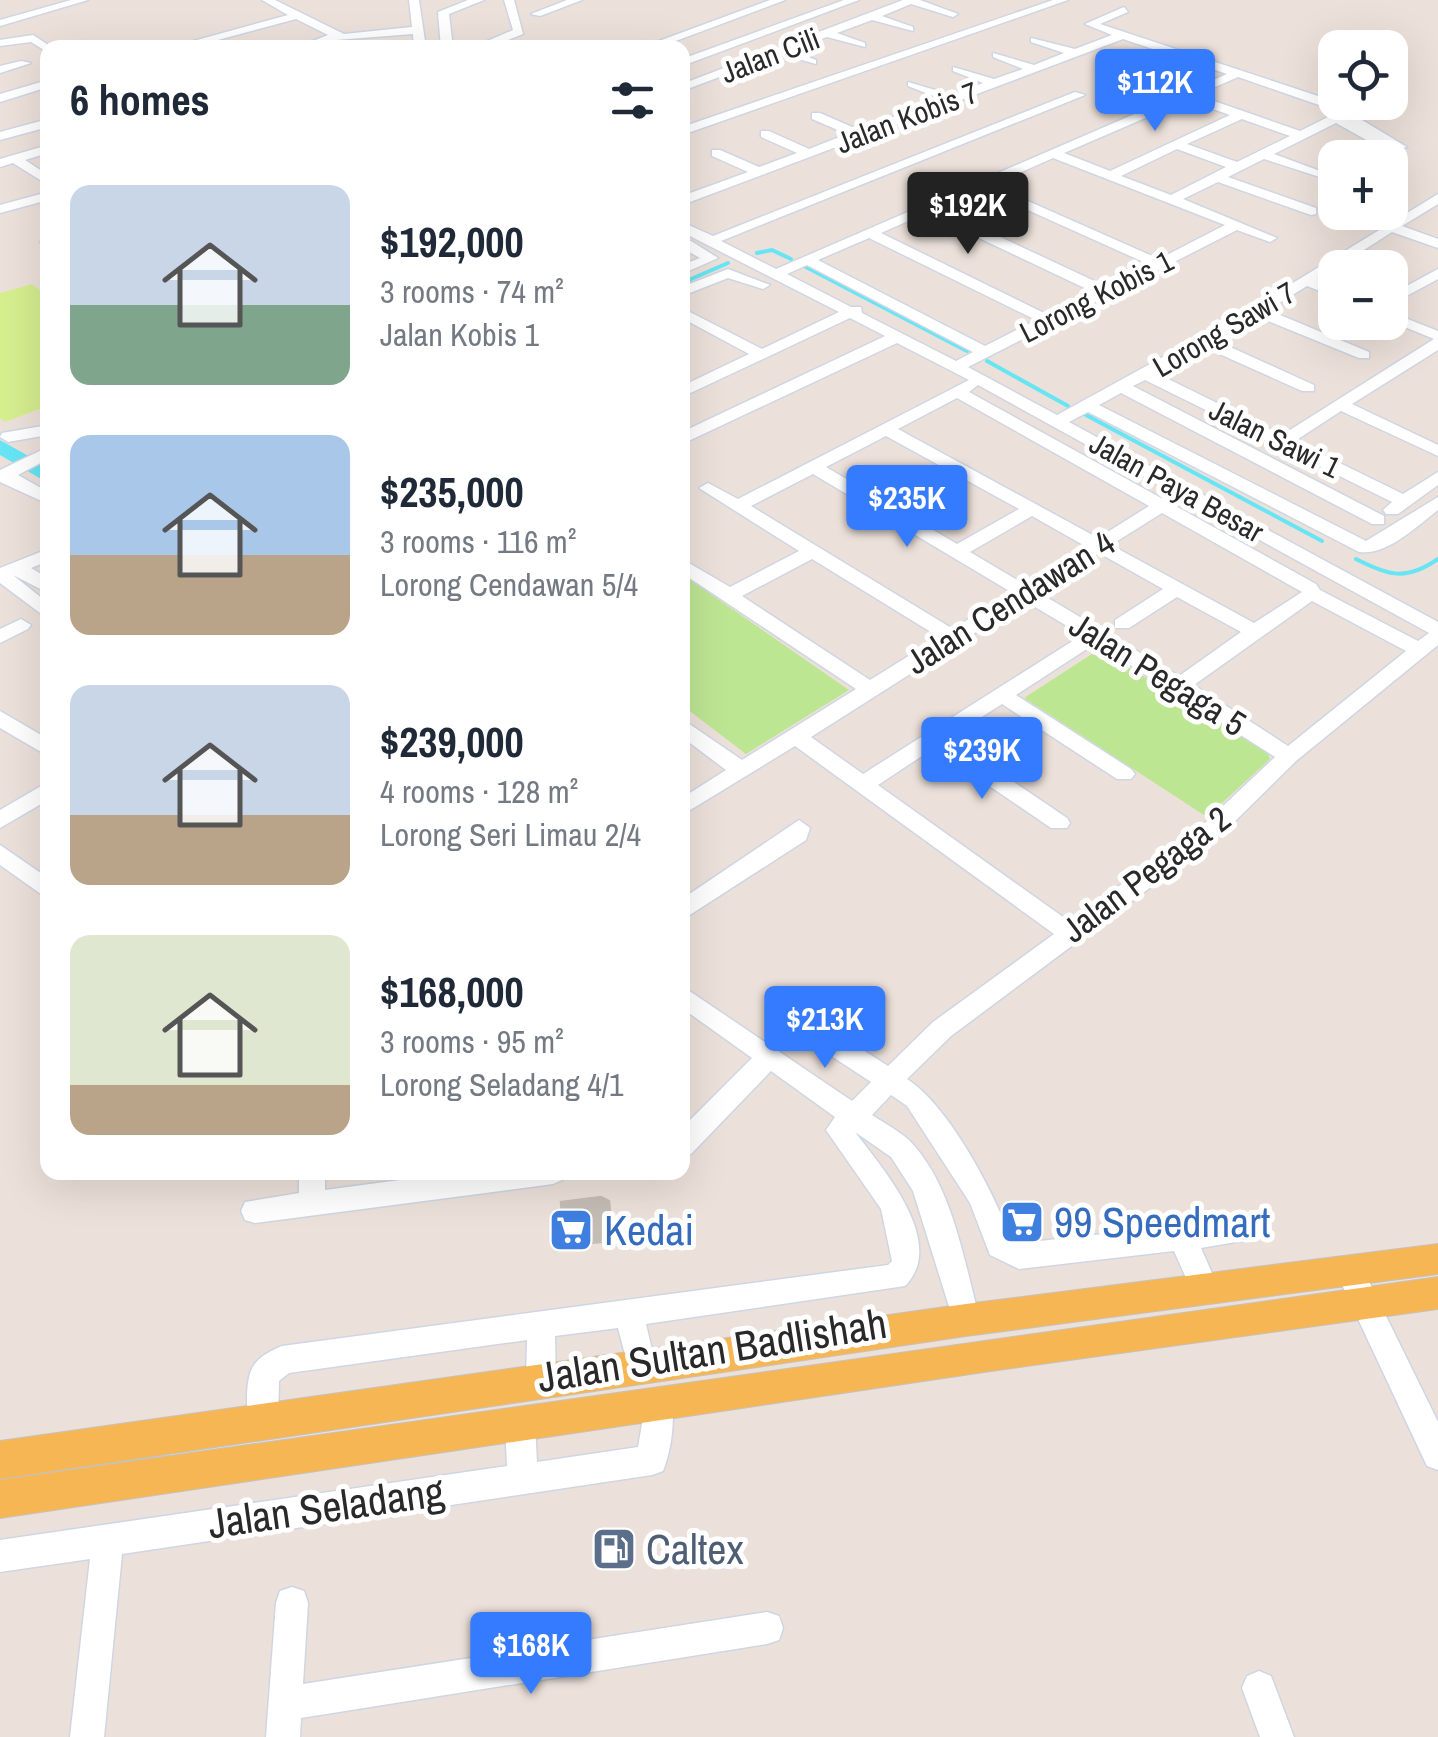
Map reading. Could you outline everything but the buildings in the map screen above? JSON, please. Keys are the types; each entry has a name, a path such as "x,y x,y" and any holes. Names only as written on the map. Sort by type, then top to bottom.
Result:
{"main road":[{"name":"Jalan Sultan Badlishah","path":"0,1460 966,1320 1438,1258"},
{"name":"Jalan Sultan Badlishah","path":"0,1498 1438,1293"}],"street":[{"path":"0,23 83,0"},
{"path":"268,0 336,36 355,40"},
{"path":"414,0 418,40"},
{"path":"446,40 443,12 479,0"},
{"path":"498,40 519,32 511,0"},
{"path":"536,14 577,0"},
{"path":"668,40 782,0 821,12"},
{"path":"690,60 854,0"},
{"path":"912,0 954,14"},
{"name":"Jalan Cili","path":"690,85 912,0"},
{"path":"690,128 1064,0"},
{"path":"1124,10 1090,24 1323,102 1335,114 1171,200"},
{"path":"740,14 766,23"},
{"path":"204,40 296,16"},
{"path":"872,16 909,29"},
{"path":"697,29 736,43"},
{"path":"371,40 416,30"},
{"path":"398,32 398,40"},
{"path":"828,33 861,45"},
{"path":"324,40 336,36"},
{"name":"Jalan Kobis 7","path":"690,198 1120,36"},
{"path":"0,44 27,38 40,44"},
{"path":"1034,40 1075,53"},
{"path":"782,50 812,62"},
{"path":"997,54 1035,68"},
{"path":"0,73 25,62"},
{"path":"734,69 760,79"},
{"path":"957,70 995,84"},
{"path":"0,73 24,90"},
{"path":"755,282 1236,74"},
{"path":"912,84 953,100"},
{"path":"0,98 40,85"},
{"path":"720,237 1079,95"},
{"path":"1187,96 1300,135"},
{"path":"1110,176 1240,115"},
{"path":"816,116 860,136"},
{"path":"0,136 40,125"},
{"path":"765,134 810,154"},
{"path":"1177,144 1237,166"},
{"path":"0,163 40,151"},
{"path":"716,153 759,172"},
{"path":"1262,154 1318,175"},
{"path":"1056,155 1270,238"},
{"path":"15,158 40,175"},
{"path":"1216,177 1310,211"},
{"path":"984,186 1159,264"},
{"name":"Lorong Sawi 7","path":"1408,218 1438,198"},
{"path":"7,213 40,199"},
{"path":"7,213 40,207"},
{"path":"946,217 1106,292"},
{"name":"Jalan Paya Besar","path":"690,221 777,273"},
{"name":"Lorong Kobis 1","path":"956,367 1236,225"},
{"name":"Jalan Paya Besar","path":"690,230 900,332 916,346"},
{"name":"Lorong Sawi 7","path":"1058,422 1257,311 1390,230"},
{"path":"1399,230 1438,244"},
{"path":"870,234 1047,320"},
{"path":"690,246 711,258 690,267"},
{"path":"807,260 984,352"},
{"path":"690,289 728,273 755,282 830,322"},
{"path":"1408,291 1438,273"},
{"path":"1307,281 1318,286"},
{"path":"1421,283 1438,290"},
{"path":"1257,311 1364,355"},
{"path":"690,386 853,312"},
{"name":"Jalan Paya Besar","path":"853,312 894,338 956,367 1437,629"},
{"path":"690,316 762,354"},
{"path":"1283,441 1438,340 1408,325"},
{"path":"690,434 894,338"},
{"path":"1204,341 1308,388"},
{"name":"Jalan Sawi 1","path":"1146,374 1404,501"},
{"path":"738,506 980,380"},
{"path":"1122,388 1378,520"},
{"path":"958,392 1309,588 1312,594 1418,650"},
{"path":"1340,405 1438,451"},
{"path":"1089,406 1348,541 1372,548 1438,502"},
{"path":"1190,459 1247,424"},
{"path":"886,429 1254,631"},
{"path":"8,437 40,431"},
{"path":"40,456 8,474 40,494"},
{"name":"Jalan Pegaga 5","path":"814,467 1097,634 1289,756"},
{"path":"1316,564 1438,477"},
{"path":"708,488 954,638"},
{"name":"Jalan Cendawan 4","path":"690,803 1185,492"},
{"path":"957,552 1030,510"},
{"path":"729,595 812,552"},
{"path":"6,572 40,557"},
{"path":"690,569 871,690"},
{"path":"6,572 40,584"},
{"path":"6,572 40,605"},
{"path":"1122,624 1176,590"},
{"path":"1180,685 1312,594"},
{"path":"0,637 21,625"},
{"name":"Jalan Pegaga 2","path":"848,1123 942,1028 1214,828 1289,756 1418,650 1437,629"},
{"path":"862,784 1097,634"},
{"path":"1002,695 1124,774"},
{"path":"1,720 40,744"},
{"path":"690,732 742,771"},
{"path":"796,737 1069,934"},
{"path":"934,738 1058,822"},
{"path":"0,820 40,794"},
{"path":"690,906 798,834 799,828"},
{"path":"0,853 40,885"},
{"path":"690,1001 770,1056 848,1123 900,1148 925,1186 942,1229 966,1320"},
{"path":"790,1016 916,1098 982,1198 1000,1246 1019,1256 1232,1232"},
{"path":"690,1138 770,1056"},
{"path":"263,1422 265,1374 277,1364 894,1278 905,1267 907,1258 893,1204 848,1123"},
{"path":"312,1180 312,1203"},
{"path":"255,1211 476,1180"},
{"path":"1183,1238 1205,1289"},
{"path":"1350,1272 1438,1454"},
{"path":"629,1313 641,1367"},
{"path":"540,1325 541,1380"},
{"name":"Jalan Seladang","path":"0,1556 652,1460 658,1405"},
{"path":"520,1425 523,1479"},
{"path":"84,1736 108,1539"},
{"path":"292,1603 284,1720 767,1628"},
{"path":"1259,1688 1277,1737"}],"green space":[{"path":"32,284 40,291 40,409 5,422 0,418 0,293"},
{"path":"690,581 849,690 746,754 690,711"},
{"path":"1098,650 1266,747 1270,759 1207,817 1024,698"}],"waterway":[{"path":"757,253 772,250 791,259"},
{"path":"690,280 728,263"},
{"path":"806,267 967,351"},
{"path":"987,361 1068,406"},
{"path":"1086,415 1322,541"},
{"path":"0,446 40,472"},
{"path":"1356,559 1397,574 1416,571 1438,559"}],"place":[{"name":"99 Speedmart","path":"1022,1222"},
{"name":"Kedai","path":"571,1230"},
{"name":"Caltex","path":"614,1549"}]}
